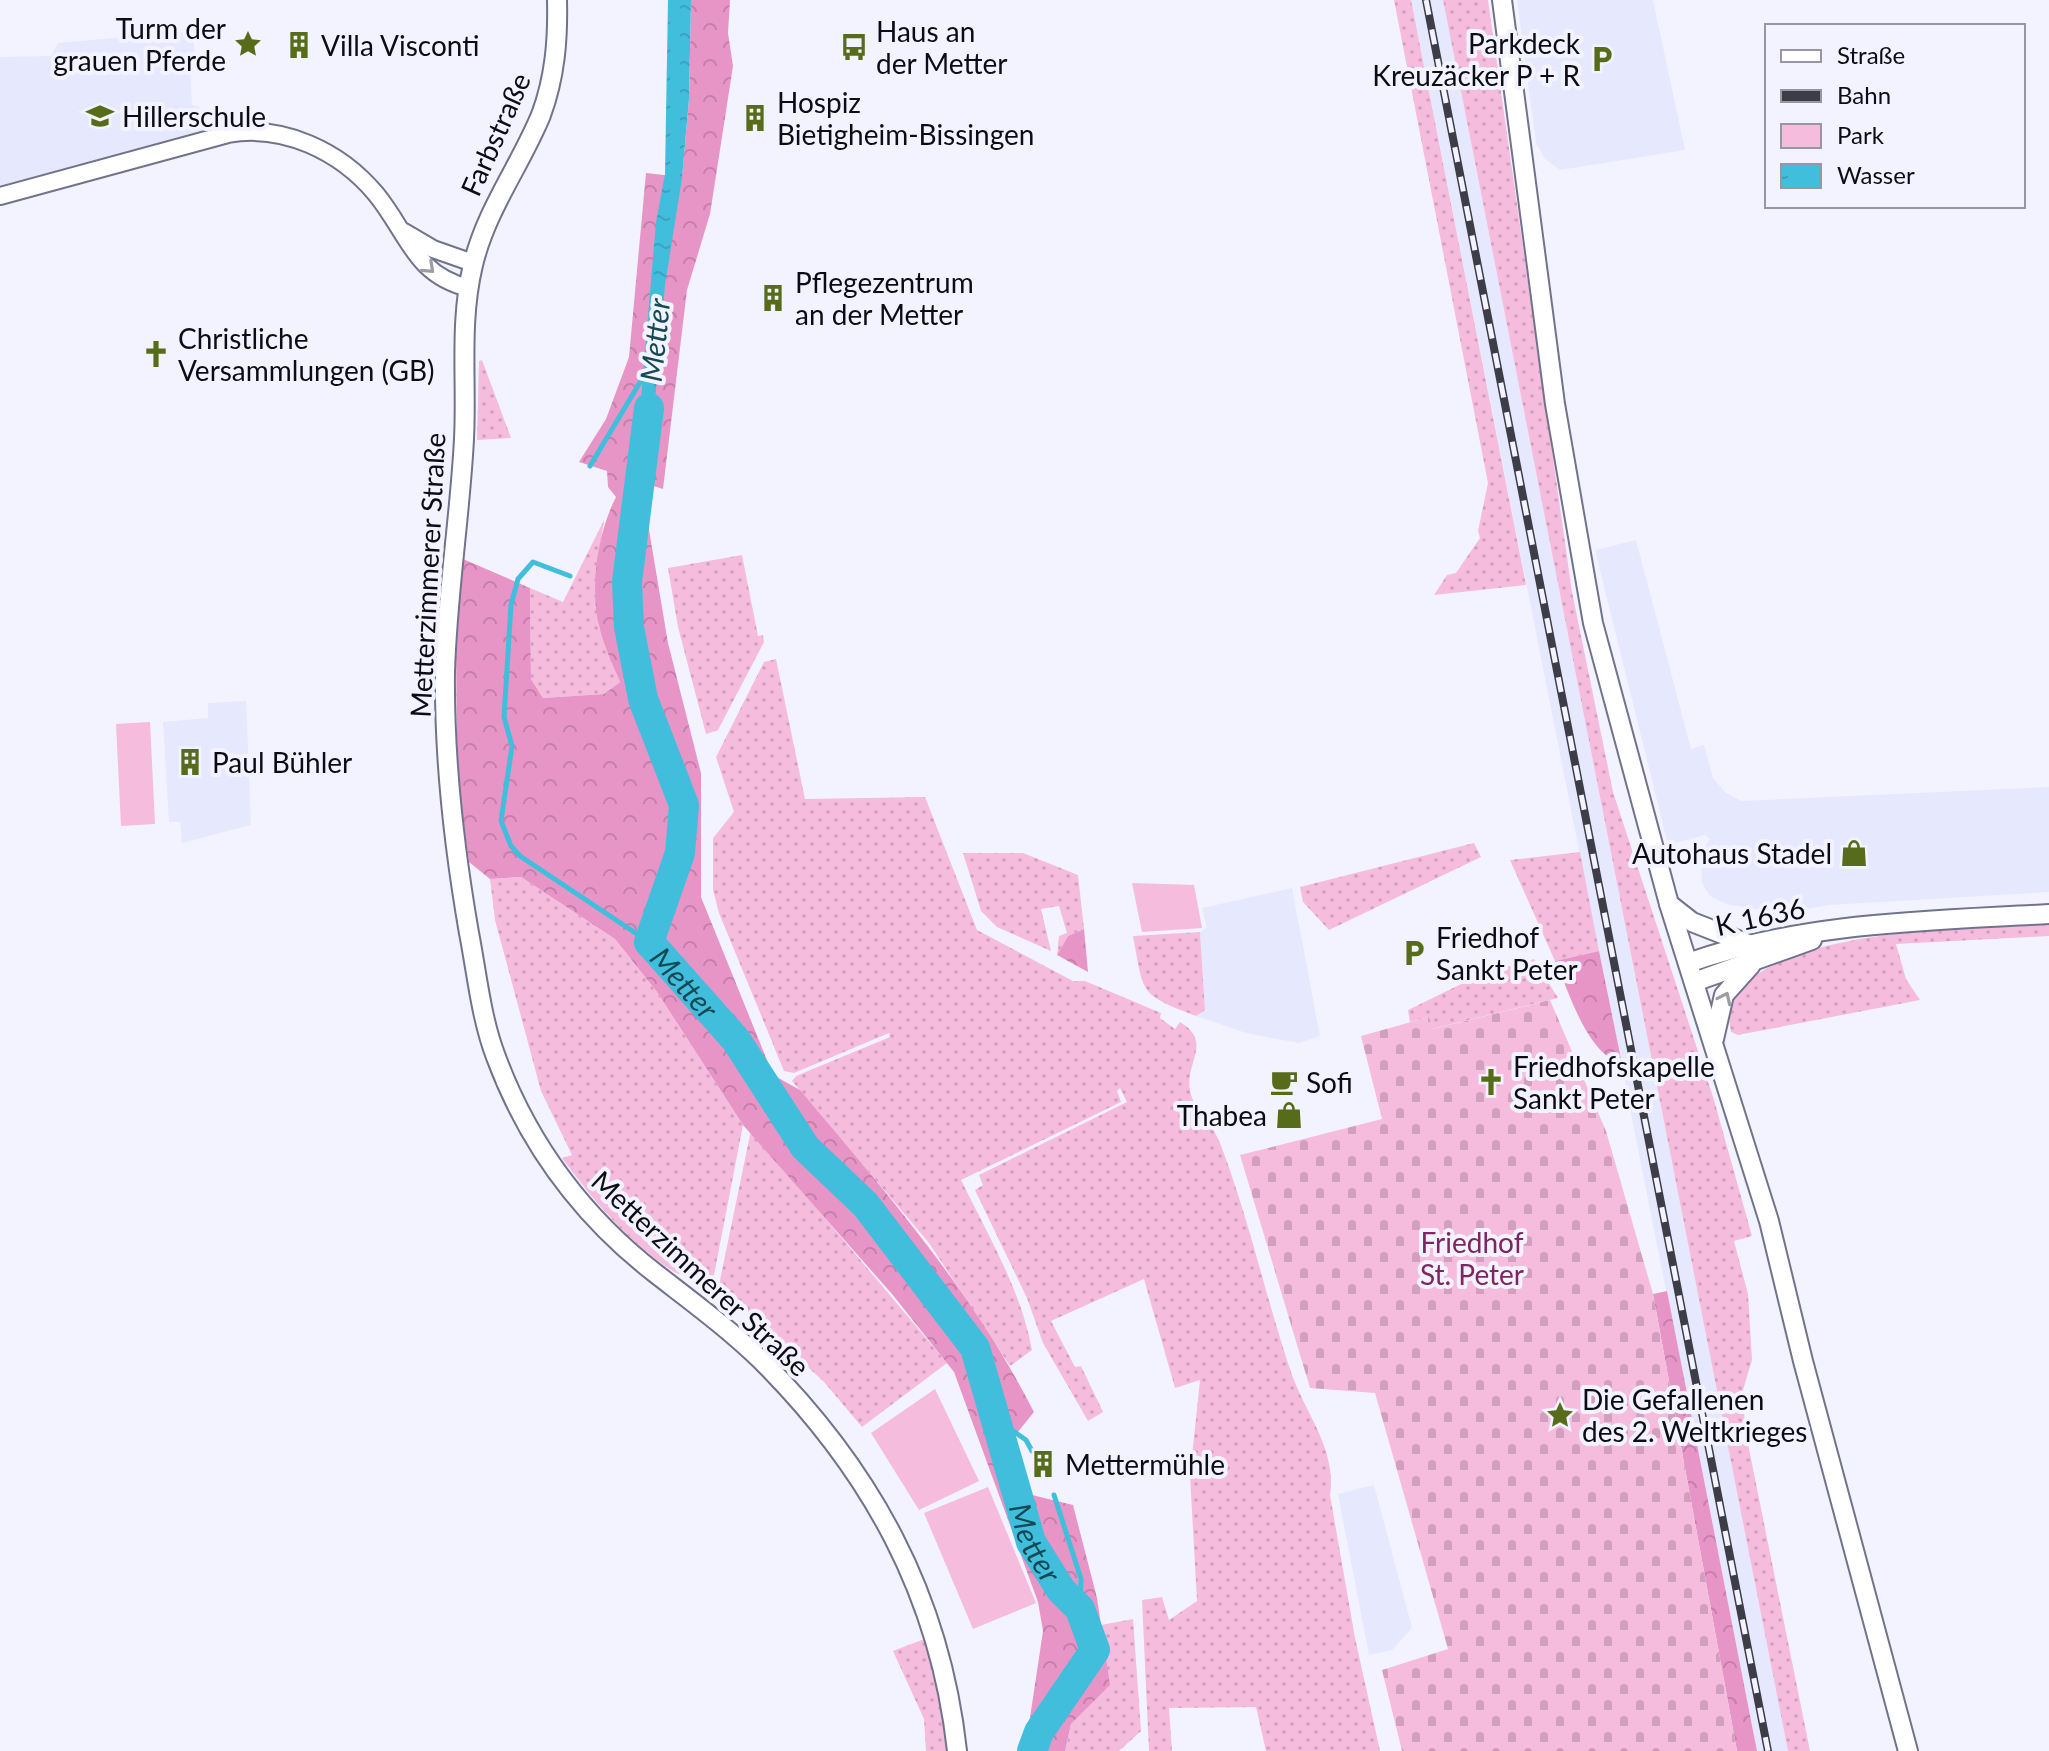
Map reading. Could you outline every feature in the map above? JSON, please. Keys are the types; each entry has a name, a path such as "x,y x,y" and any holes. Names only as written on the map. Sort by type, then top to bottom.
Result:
{"main road":[{"name":"Farbstraße","path":"469,288 484,228 540,117 552,80 558,40 557,0"},
{"path":"1502,0 1555,404 1577,546 1614,707 1669,904 1769,1221 1807,1376 1908,1751"},
{"name":"Metterzimmerer Straße","path":"469,288 464,371 465,436 445,670 447,770 461,886 493,1051 516,1106 565,1186 653,1272 758,1357 822,1426 870,1493 911,1569 934,1633 957,1751"},
{"path":"1669,904 1692,922 1748,944"},
{"name":"K 1636","path":"1688,963 1748,944 1809,932 2049,914"},
{"name":"K 1636","path":"1694,982 1837,930"},
{"path":"1714,1042 1724,995 1754,962"}],"street":[{"path":"0,196 252,129 290,136 348,167 375,193 424,266 452,284 469,288"},
{"path":"402,231 433,249 473,263"}],"shaded area":[{"path":"1411,0 1443,0 1788,1751 1757,1751"},
{"path":"1517,0 1653,0 1685,150 1560,170 1545,159 1536,143"},
{"name":"Hillerschule","path":"193,31 196,70 190,70 192,105 199,106 202,130 0,187 0,57 51,56 58,43"},
{"path":"1636,540 1691,749 1704,745 1713,778 1726,793 1741,801 2049,787 2049,892 1830,905 1779,913 1726,904 1710,896 1702,883 1701,862 1703,849 1710,839 1705,835 1668,845 1595,550"},
{"path":"246,701 251,825 182,843 180,822 169,822 163,722 208,718 208,703"},
{"path":"1292,888 1320,1036 1299,1043 1246,1033 1196,1016 1205,1010 1200,932 1207,928 1202,908"},
{"path":"1374,1485 1412,1628 1392,1650 1369,1655 1338,1494"}],"green space":[{"path":"691,0 730,0 728,33 733,66 710,214 687,290 663,489 641,482 668,643 701,773 701,897 773,1075 800,1090 926,1244 984,1325 1034,1412 1008,1444 1032,1495 1073,1505 1097,1598 1110,1685 1071,1724 1065,1751 1025,1751 1043,1631 1038,1602 954,1372 892,1294 743,1125 657,992 615,939 521,877 490,879 469,862 457,778 456,641 463,559 530,588 531,679 543,698 604,694 620,682 600,630 595,597 600,545 616,497 608,487 607,471 579,462 606,419 629,357 646,173 682,177 689,99"},
{"path":"1394,0 1411,0 1526,585 1434,595 1447,575 1456,573 1480,538 1478,531 1488,483"},
{"path":"1443,0 1488,0 1572,592 1613,792 1714,1100 1752,1236 1734,1241 1748,1294 1752,1360 1743,1390 1745,1429 1810,1751 1788,1751"},
{"path":"482,360 511,438 477,440 479,361"},
{"path":"604,520 596,573 599,627 620,682 604,694 543,698 531,679 530,588 563,602"},
{"path":"742,555 758,636 763,635 764,642 718,730 706,734 678,627 668,568"},
{"path":"776,659 805,799 925,797 977,930 1073,981 1085,981 1161,1013 1160,1018 1175,1029 1180,1022 1196,1039 1190,1078 1194,1102 1220,1143 1292,1375 1319,1433 1329,1463 1330,1495 1355,1638 1380,1751 1266,1751 1256,1707 1169,1708 1172,1751 1149,1751 1142,1600 1162,1597 1169,1620 1197,1601 1190,1476 1200,1380 1175,1388 1144,1279 1051,1321 1075,1367 1081,1366 1103,1412 1088,1421 1043,1343 1027,1298 975,1190 983,1185 979,1175 1127,1102 1120,1088 1117,1091 1121,1102 961,1180 1002,1263 1027,1328 1032,1350 1010,1366 929,1243 792,1081 796,1076 890,1037 889,1033 794,1073 784,1071 719,913 713,890 713,838 734,812 716,757 764,662"},
{"path":"150,722 155,824 121,826 116,724"},
{"path":"1474,843 1481,857 1329,930 1303,902 1300,887"},
{"path":"1580,852 1599,951 1555,961 1510,860"},
{"path":"963,853 1023,853 1078,875 1084,929 1068,936 1057,955 1059,936 1067,933 1059,906 1041,909 1051,951 997,927 981,911"},
{"path":"521,877 615,939 657,992 743,1125 714,1275 709,1281 676,1273 642,1248 599,1205 562,1158 572,1155 541,1091 495,920 490,879"},
{"path":"1132,883 1194,885 1202,928 1142,932"},
{"path":"2049,923 2049,936 1896,944 1906,979 1920,1000 1738,1035 1731,1032 1730,1008 1749,981 1781,961 1824,947 1873,937"},
{"path":"1084,929 1088,972 1057,955 1068,936"},
{"path":"1200,932 1205,1010 1196,1016 1164,1003 1147,990 1139,970 1133,936"},
{"path":"1599,951 1622,1064 1609,1058 1589,1035 1555,961"},
{"path":"1534,959 1558,998 1432,1029 1429,1017 1410,1022 1408,1010 1498,966 1515,966"},
{"name":"Friedhof St. Peter","path":"1550,1000 1606,1131 1653,1294 1737,1751 1402,1751 1382,1670 1448,1649 1375,1393 1310,1388 1240,1155 1382,1119 1361,1036 1429,1017 1433,1029"},
{"path":"751,1130 947,1363 862,1427 824,1382 719,1285"},
{"path":"1667,1291 1757,1751 1737,1751 1653,1294"},
{"path":"935,1389 979,1481 919,1510 871,1433"},
{"path":"988,1487 1036,1603 973,1629 924,1513"},
{"path":"1133,1619 1141,1731 1119,1751 1065,1751 1071,1724 1109,1685 1101,1625"},
{"path":"927,1638 945,1713 949,1751 926,1751 924,1719 893,1651"}],"water":[{"path":"668,0 691,0 689,99 682,178 665,285 651,448 637,446 656,222 665,174"}],"waterway":[{"path":"590,466 645,374"},
{"name":"Metter","path":"649,408 627,582 629,627 643,699 684,805 680,853 649,942 736,1040 805,1147 865,1204 975,1348 1031,1542 1061,1590 1080,1609 1095,1650 1039,1732 1032,1751"},
{"path":"570,576 533,562 518,579 511,605 504,717 512,746 501,821 511,846 520,856 649,942"},
{"path":"996,1419 1026,1440 1032,1451"},
{"path":"1054,1495 1081,1579 1080,1609"}],"railway":[{"path":"1426,0 1768,1751"}],"place":[{"name":"Turm der grauen Pferde","path":"248,44"},
{"name":"Villa Visconti","path":"299,45"},
{"name":"Haus an der Metter","path":"854,47"},
{"name":"Parkdeck Kreuzäcker P + R","path":"1602,59"},
{"name":"Hillerschule","path":"100,116"},
{"name":"Hospiz Bietigheim-Bissingen","path":"755,118"},
{"name":"Pflegezentrum an der Metter","path":"773,298"},
{"name":"Christliche Versammlungen (GB)","path":"156,354"},
{"name":"Paul Bühler","path":"190,762"},
{"name":"Autohaus Stadel","path":"1854,853"},
{"name":"Friedhof Sankt Peter","path":"1414,953"},
{"name":"Sofi","path":"1284,1082"},
{"name":"Friedhofskapelle Sankt Peter","path":"1491,1082"},
{"name":"Thabea","path":"1289,1115"},
{"name":"Die Gefallenen des 2. Weltkrieges","path":"1560,1415"},
{"name":"Mettermühle","path":"1043,1464"}]}
